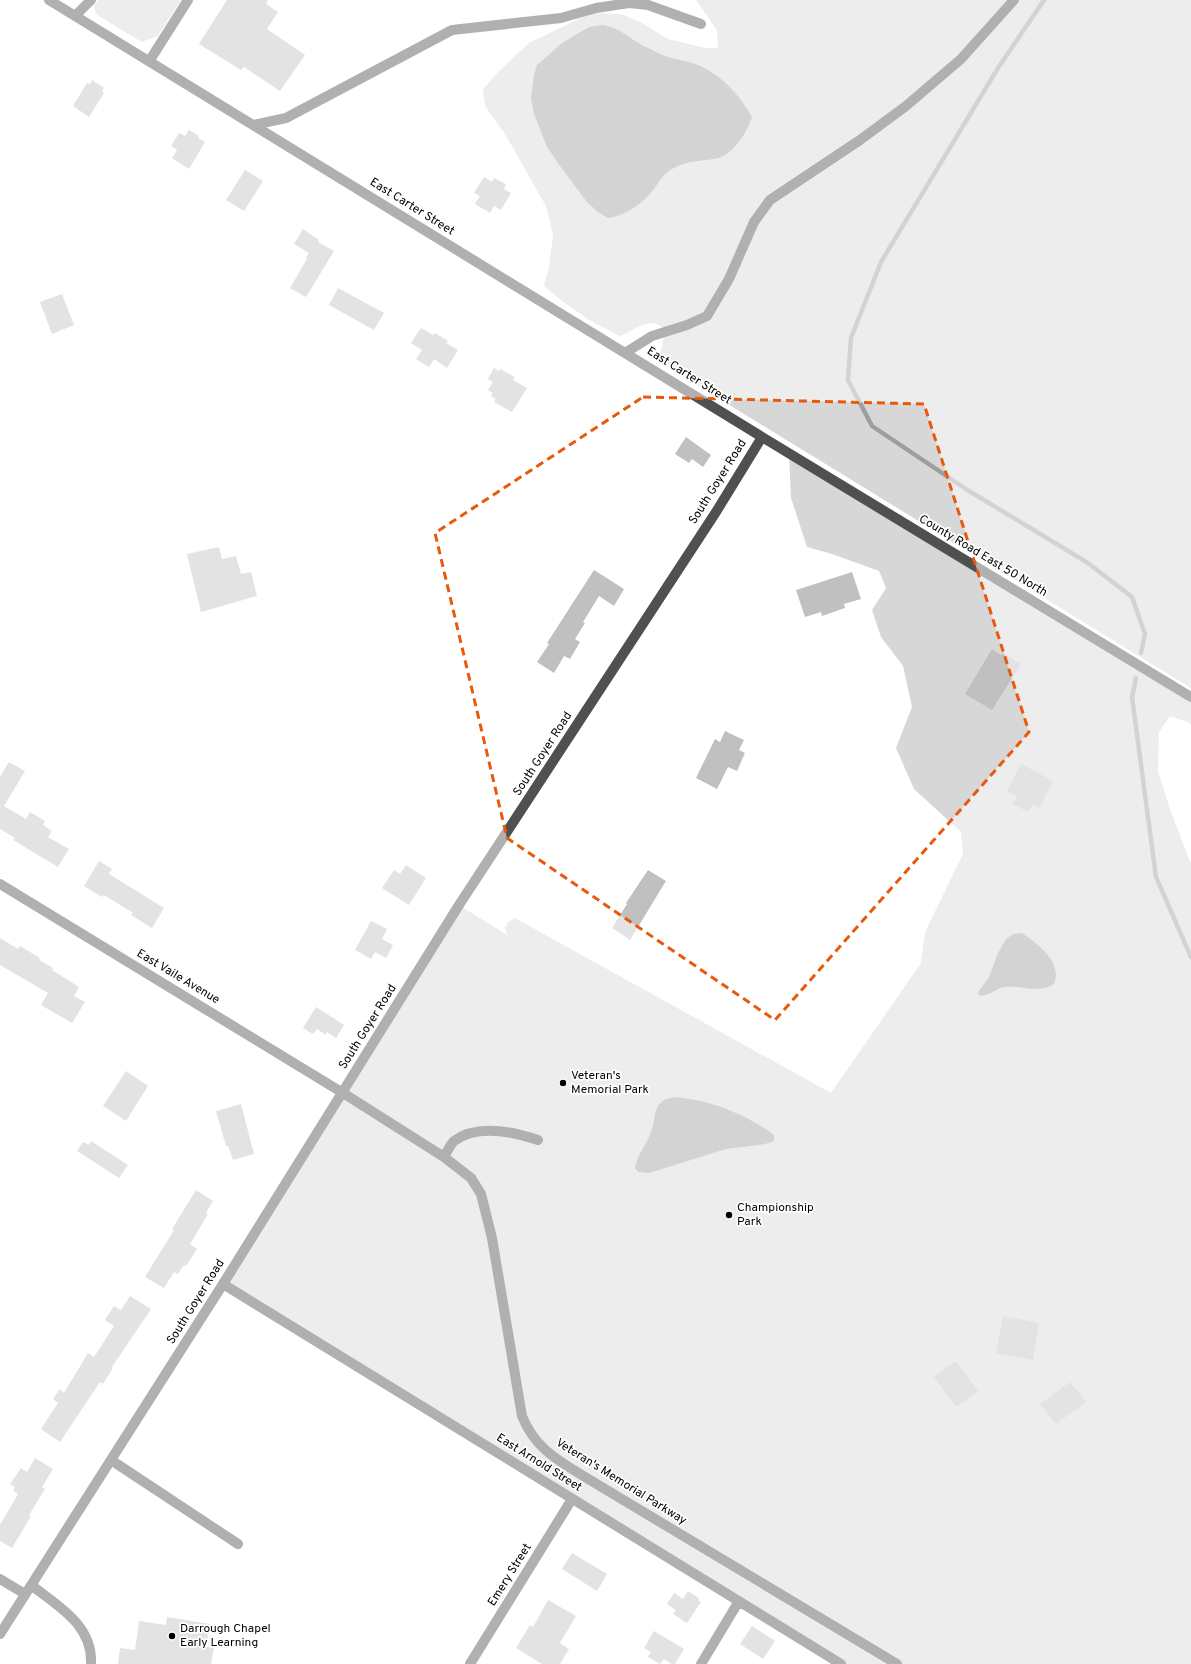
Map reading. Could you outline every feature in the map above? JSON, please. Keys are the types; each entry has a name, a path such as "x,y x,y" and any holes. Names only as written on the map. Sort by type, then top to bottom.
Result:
{"street":[{"name":"East Carter Street","path":"49,0 150,60 253,125 762,436"},
{"path":"75,16 91,0"},
{"path":"150,60 188,0"},
{"path":"625,352 652,336 688,326 707,316 729,279 754,222 770,200 860,140 906,106 961,59 1014,0"},
{"path":"253,125 286,118 452,30 561,18 596,8 629,3 650,3 701,24"},
{"name":"County Road East 50 North","path":"762,436 1191,697"},
{"name":"South Goyer Road","path":"0,1634 224,1284 459,905 716,512 762,436"},
{"name":"East Vaile Avenue","path":"0,884 342,1093"},
{"name":"Veteran's Memorial Parkway","path":"342,1093 444,1157 471,1178 481,1194 492,1238 522,1416 536,1441 556,1459 580,1474 897,1664"},
{"path":"444,1157 454,1142 472,1133 489,1131 512,1133 538,1140"},
{"name":"East Arnold Street","path":"224,1284 841,1664"},
{"path":"111,1460 238,1544"},
{"name":"Emery Street","path":"470,1664 572,1499"},
{"path":"0,1579 25,1594"},
{"path":"31,1585 72,1616 84,1633 92,1653 91,1664"},
{"path":"702,1664 739,1601"}],"highlighted area":[{"path":"643,397 924,404 1029,732 775,1020 507,838 435,533"}],"shaded area":[{"path":"98,0 181,0 158,36 142,42 96,14 94,6"},
{"path":"696,0 1191,0 1191,688 677,373 660,357 665,329 659,325 647,323 620,336 589,320 544,286 549,267 553,235 546,206 505,134 485,106 483,89 499,71 529,43 591,13 621,14 642,23 668,39 705,48 718,48 717,30"},
{"path":"603,25 626,34 640,44 663,55 695,64 706,69 729,86 742,101 752,117 743,137 727,154 714,159 677,166 664,175 654,189 634,208 615,217 608,218 598,212 587,202 547,147 534,114 531,98 537,65 562,43 589,27"},
{"name":"Championship Park","path":"789,453 1191,697 1191,726 1190,723 1170,716 1159,732 1158,771 1171,812 1191,864 1191,1664 840,1664 223,1284 459,905 507,935 505,928 508,922 515,918 831,1093 921,963 925,932 963,854 961,832 914,789 896,748 912,707 903,666 881,637 872,610 886,588 879,571 832,554 807,547 791,498"},
{"path":"1022,933 1044,950 1052,961 1056,974 1054,984 1048,987 1036,989 1005,987 982,996 979,995 978,992 988,979 998,953 1006,939 1013,934"},
{"path":"675,1097 701,1101 727,1109 763,1127 774,1135 774,1141 765,1144 726,1149 649,1173 638,1172 635,1168 636,1163 651,1132 658,1105 663,1101"}],"building":[{"path":"227,0 268,0 266,4 278,12 267,29 305,55 280,91 244,67 241,70 199,44"},
{"path":"92,80 104,88 102,92 104,93 89,117 73,106 87,83 90,84"},
{"path":"189,130 205,142 189,169 172,158 177,150 171,146 179,133 185,136"},
{"path":"245,170 263,181 244,211 226,200"},
{"path":"484,177 492,182 494,178 506,184 504,189 511,193 501,210 494,206 490,213 475,204 480,196 474,193"},
{"path":"303,229 319,240 318,242 334,251 306,297 290,288 309,253 294,244"},
{"path":"338,288 384,313 374,330 329,305"},
{"path":"62,294 74,325 52,334 40,302"},
{"path":"421,328 433,335 435,333 448,341 446,343 458,350 447,368 434,359 429,367 416,359 422,350 411,343"},
{"path":"494,368 499,371 500,369 515,377 513,380 527,388 512,412 494,402 496,399 491,396 493,393 488,390 493,382 488,379"},
{"path":"686,437 711,455 703,467 692,459 689,463 675,454"},
{"path":"219,547 222,559 236,556 241,574 251,572 257,596 201,612 187,554"},
{"path":"594,570 624,589 614,606 599,596 583,622 585,623 575,639 580,642 570,659 564,656 554,673 537,662 549,644 547,643"},
{"path":"852,572 861,599 844,604 845,608 822,616 821,612 805,617 796,590"},
{"path":"992,649 1001,655 1003,653 1021,664 992,710 965,694"},
{"path":"725,731 744,740 739,750 745,753 737,771 728,767 717,789 696,778 715,739 720,742"},
{"path":"9,762 25,771 4,806 26,819 30,812 45,821 43,825 52,831 48,837 69,849 58,867 13,840 15,838 0,829 0,777"},
{"path":"1021,764 1053,781 1039,808 1033,805 1028,812 1013,804 1017,796 1007,791"},
{"path":"99,861 112,869 109,874 164,908 152,928 131,915 133,913 104,895 102,897 84,886"},
{"path":"406,865 426,878 409,905 382,888 394,870 400,874"},
{"path":"648,870 666,881 630,940 612,928 627,904 626,903"},
{"path":"371,921 387,929 382,939 393,945 386,958 375,952 371,959 355,950"},
{"path":"0,938 18,949 20,946 40,958 39,960 53,968 52,970 79,987 74,996 85,1002 72,1023 41,1005 48,993 0,965"},
{"path":"316,1007 344,1025 336,1038 327,1032 326,1035 317,1029 313,1034 303,1028"},
{"path":"126,1071 148,1086 126,1121 103,1106"},
{"path":"241,1104 254,1154 233,1160 228,1146 226,1146 216,1111"},
{"path":"91,1141 128,1165 119,1178 77,1151 83,1142 89,1145"},
{"path":"196,1190 213,1201 206,1213 208,1214 190,1244 197,1249 186,1266 184,1265 178,1274 174,1272 164,1288 145,1277 174,1230 172,1229"},
{"path":"130,1296 151,1309 112,1367 113,1368 103,1384 100,1382 60,1442 41,1429 58,1403 53,1399 60,1389 64,1393 88,1353 94,1357 114,1326 105,1320 114,1306 121,1310"},
{"path":"1003,1316 1039,1323 1033,1360 996,1353"},
{"path":"956,1361 978,1391 956,1407 934,1377"},
{"path":"1070,1382 1086,1402 1056,1424 1040,1404"},
{"path":"35,1458 53,1469 42,1487 45,1489 29,1515 31,1516 12,1548 0,1541 0,1525 18,1494 13,1491 15,1487 10,1484 21,1468 27,1472"},
{"path":"572,1553 607,1574 597,1591 562,1569"},
{"path":"688,1591 699,1598 698,1600 701,1602 687,1623 673,1614 676,1610 667,1604 674,1593 683,1599"},
{"path":"548,1600 576,1616 560,1643 569,1649 560,1664 542,1664 516,1648 530,1625 533,1627"},
{"name":"Darrough Chapel Early Learning","path":"167,1617 210,1624 206,1647 214,1648 211,1664 118,1664 120,1648 135,1650 139,1621 166,1625"},
{"path":"752,1626 775,1641 763,1659 740,1644"},
{"path":"654,1631 684,1649 675,1664 672,1664 664,1659 660,1664 648,1657 651,1652 644,1648"}],"waterway":[{"path":"1044,0 998,68 881,262 851,338 848,380 872,426 969,491 1088,563 1132,597 1145,634 1141,653"},
{"path":"1136,678 1132,697 1156,877 1191,957"}],"place":[{"name":"Veteran's Memorial Park","path":"563,1083"},
{"name":"Championship Park","path":"729,1215"},
{"name":"Darrough Chapel Early Learning","path":"172,1636"}]}
